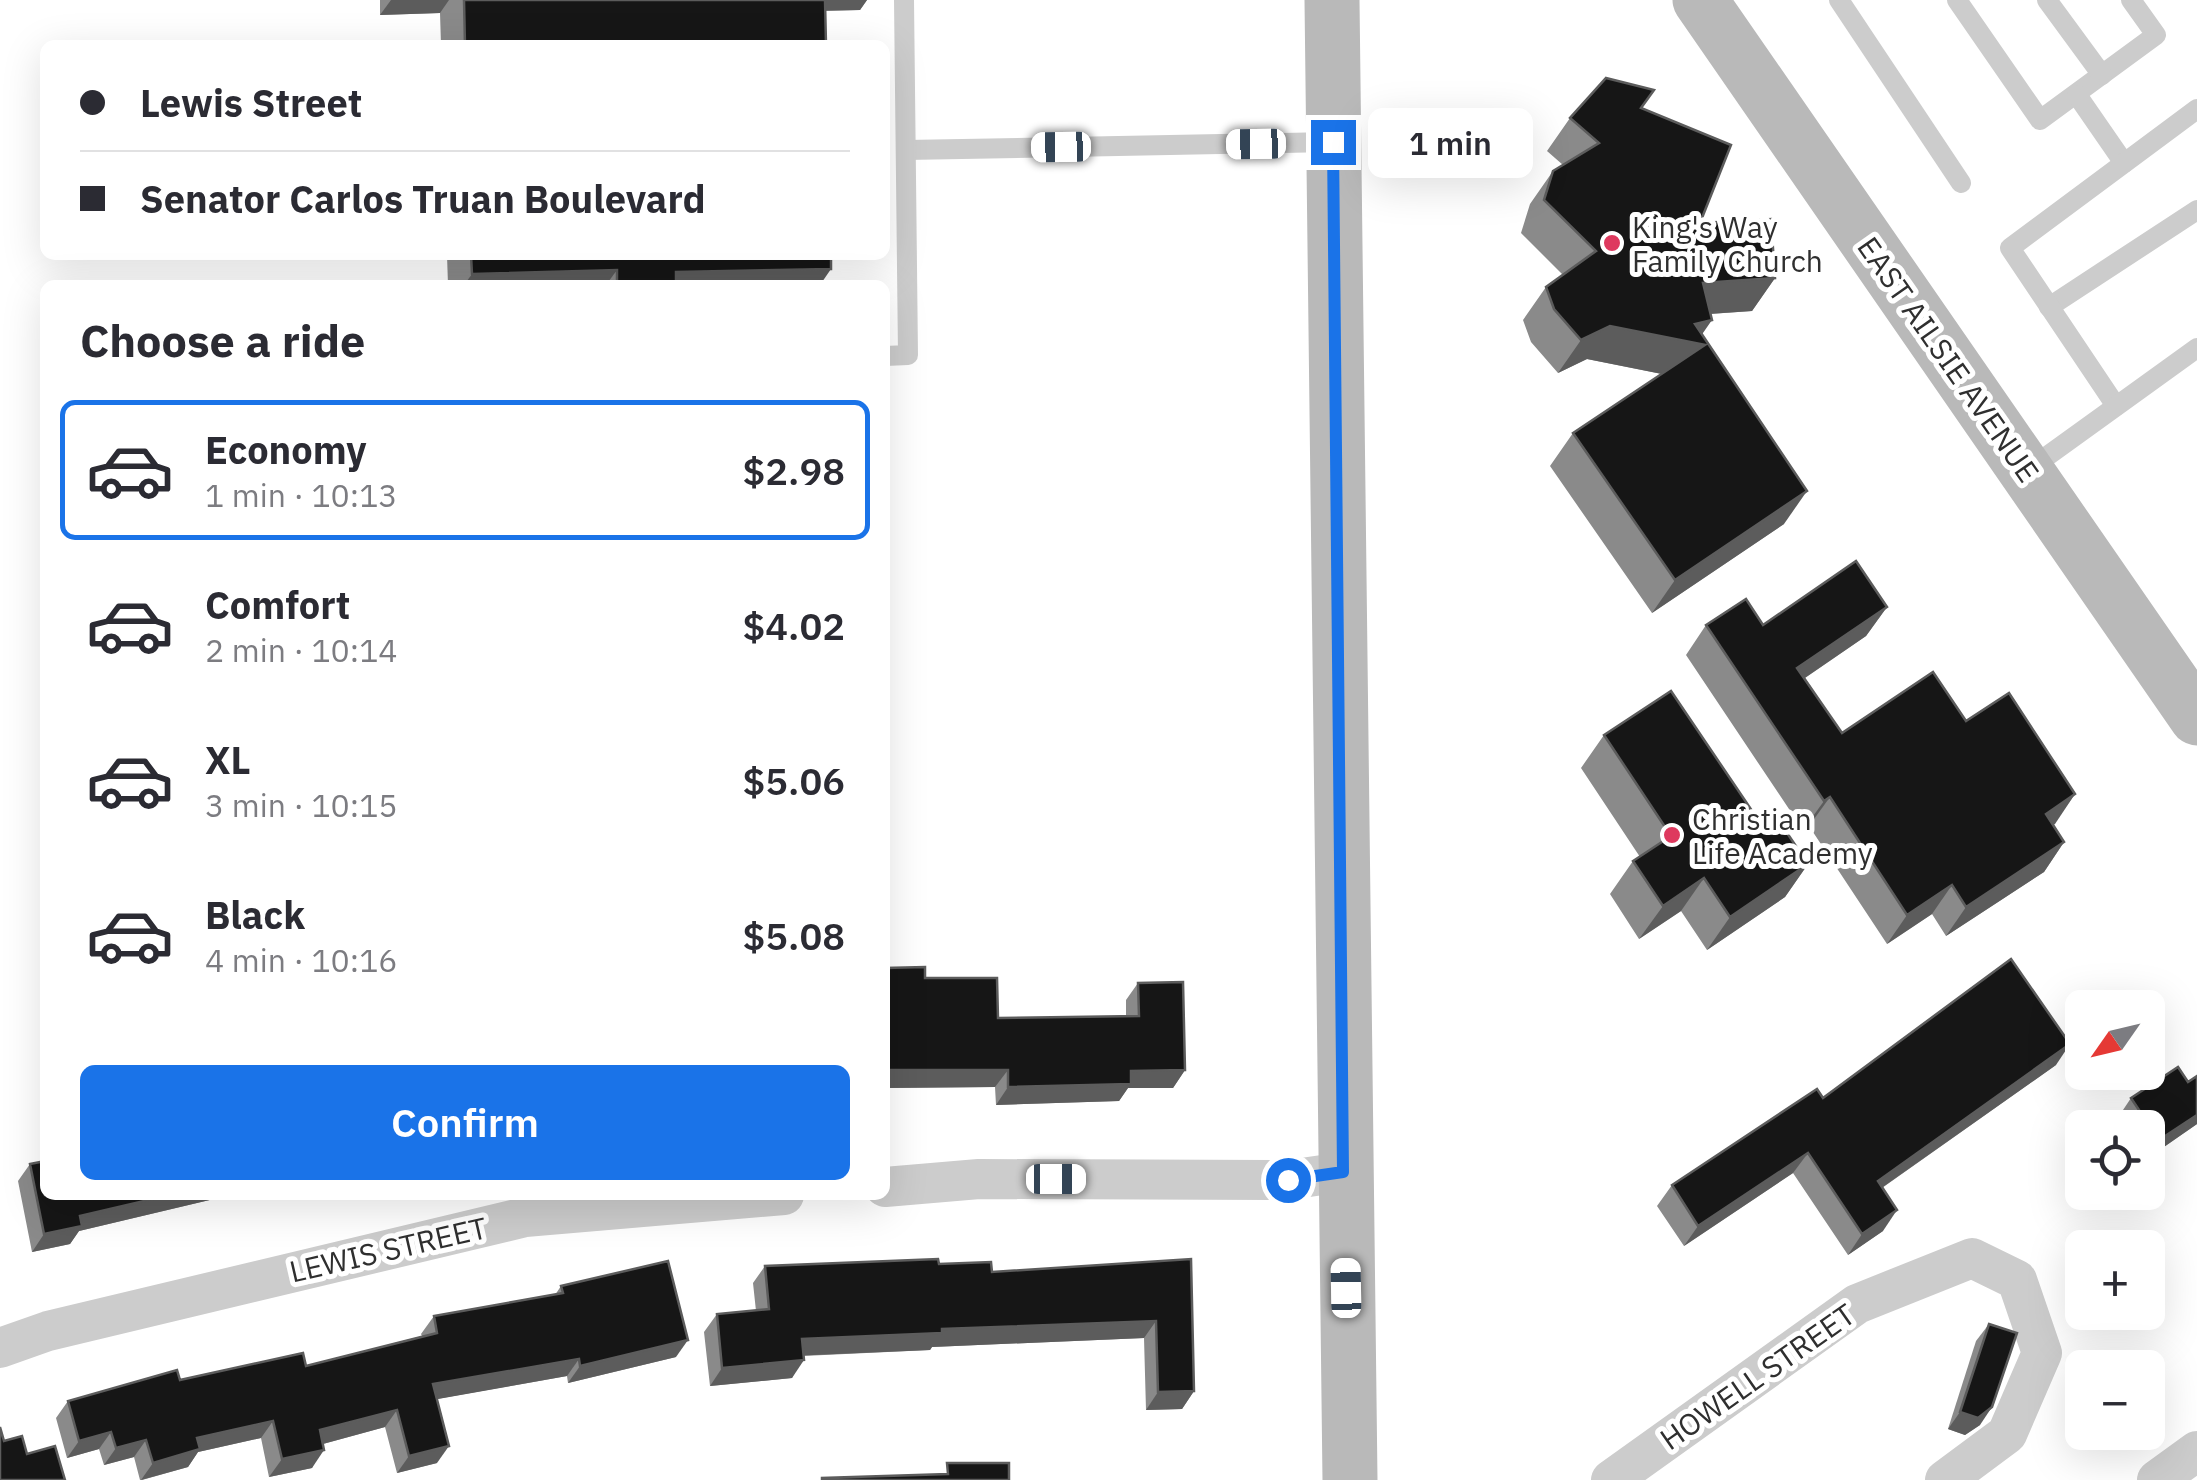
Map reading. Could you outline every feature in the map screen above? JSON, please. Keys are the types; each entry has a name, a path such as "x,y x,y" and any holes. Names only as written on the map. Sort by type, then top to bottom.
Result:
{"main road":[{"path":"1332,0 1343,1172 1350,1480"},
{"name":"EAST AILSIE AVENUE","path":"1700,0 2197,718"}],"street":[{"path":"890,1187 979,1179 1288,1180 1343,1172"},
{"name":"LEWIS STREET","path":"0,1348 48,1331 524,1216 722,1200"},
{"name":"HOWELL STREET","path":"1610,1480 1857,1304 1972,1258 2017,1280 2042,1353 2007,1434 1944,1480"},
{"path":"2157,1480 2197,1452"}],"lane":[{"path":"890,356 908,355 904,0"},
{"path":"1839,0 1961,183"},
{"path":"1957,0 2040,120 2156,35 2131,0"},
{"path":"2047,0 2102,76"},
{"path":"2077,94 2124,163"},
{"path":"2116,406 2010,248 2197,109"},
{"path":"906,150 1333,142"},
{"path":"2049,307 2197,210"},
{"path":"2026,471 2197,348"}],"building":[{"path":"464,0 825,0 826,40 465,40"},
{"path":"1606,78 1654,90 1641,108 1731,145 1700,223 1771,219 1775,278 1703,283 1712,320 1695,324 1807,491 1675,580 1573,433 1705,345 1610,326 1581,340 1554,309 1546,287 1596,251 1544,200 1553,171 1599,143 1570,118"},
{"path":"471,260 831,260 831,269 676,272 676,280 617,280 617,270 472,274"},
{"path":"1856,561 1887,607 1797,668 1842,733 1933,672 1966,721 2009,693 2075,794 2046,814 2064,842 1966,907 1952,885 1907,915 1830,797 1824,801 1706,625 1746,599 1763,625"},
{"path":"1671,691 1767,833 1781,824 1808,864 1730,917 1704,878 1663,906 1633,861 1671,836 1604,735"},
{"path":"2011,959 2065,1037 2065,1048 1878,1181 1897,1210 1862,1234 1808,1153 1698,1226 1672,1185 1817,1089 1823,1098"},
{"path":"925,967 925,978 997,978 998,1018 1139,1016 1138,983 1183,982 1185,1070 1131,1071 1131,1084 1008,1087 1008,1070 890,1070 890,968"},
{"path":"2178,1067 2188,1082 2197,1076 2197,1115 2165,1136 2165,1110 2139,1110 2131,1098 2143,1090 2165,1090 2165,1076"},
{"path":"40,1162 40,1200 149,1200 80,1216 82,1226 44,1234 30,1164"},
{"path":"938,1259 939,1264 991,1262 992,1272 1191,1259 1194,1391 1158,1392 1156,1321 802,1339 804,1360 722,1368 717,1314 769,1309 765,1266"},
{"path":"668,1261 688,1340 580,1366 579,1359 433,1384 449,1446 409,1456 397,1410 320,1430 324,1450 282,1459 273,1421 197,1438 200,1449 153,1463 146,1440 116,1448 111,1432 79,1441 68,1401 177,1370 180,1380 303,1353 306,1366 437,1333 434,1316 563,1293 561,1286"},
{"path":"1989,1324 2017,1333 1992,1407 1978,1418 1960,1412"},
{"path":"0,1427 4,1441 22,1436 27,1454 55,1446 65,1480 0,1480"},
{"path":"947,1463 1009,1463 1009,1480 822,1480 948,1474"}],"place":[{"name":"King's Way Family Church","path":"1612,243"},
{"name":"Christian Life Academy","path":"1672,835"}],"route":[{"path":"1288,1180 1343,1172 1333,142"}]}
